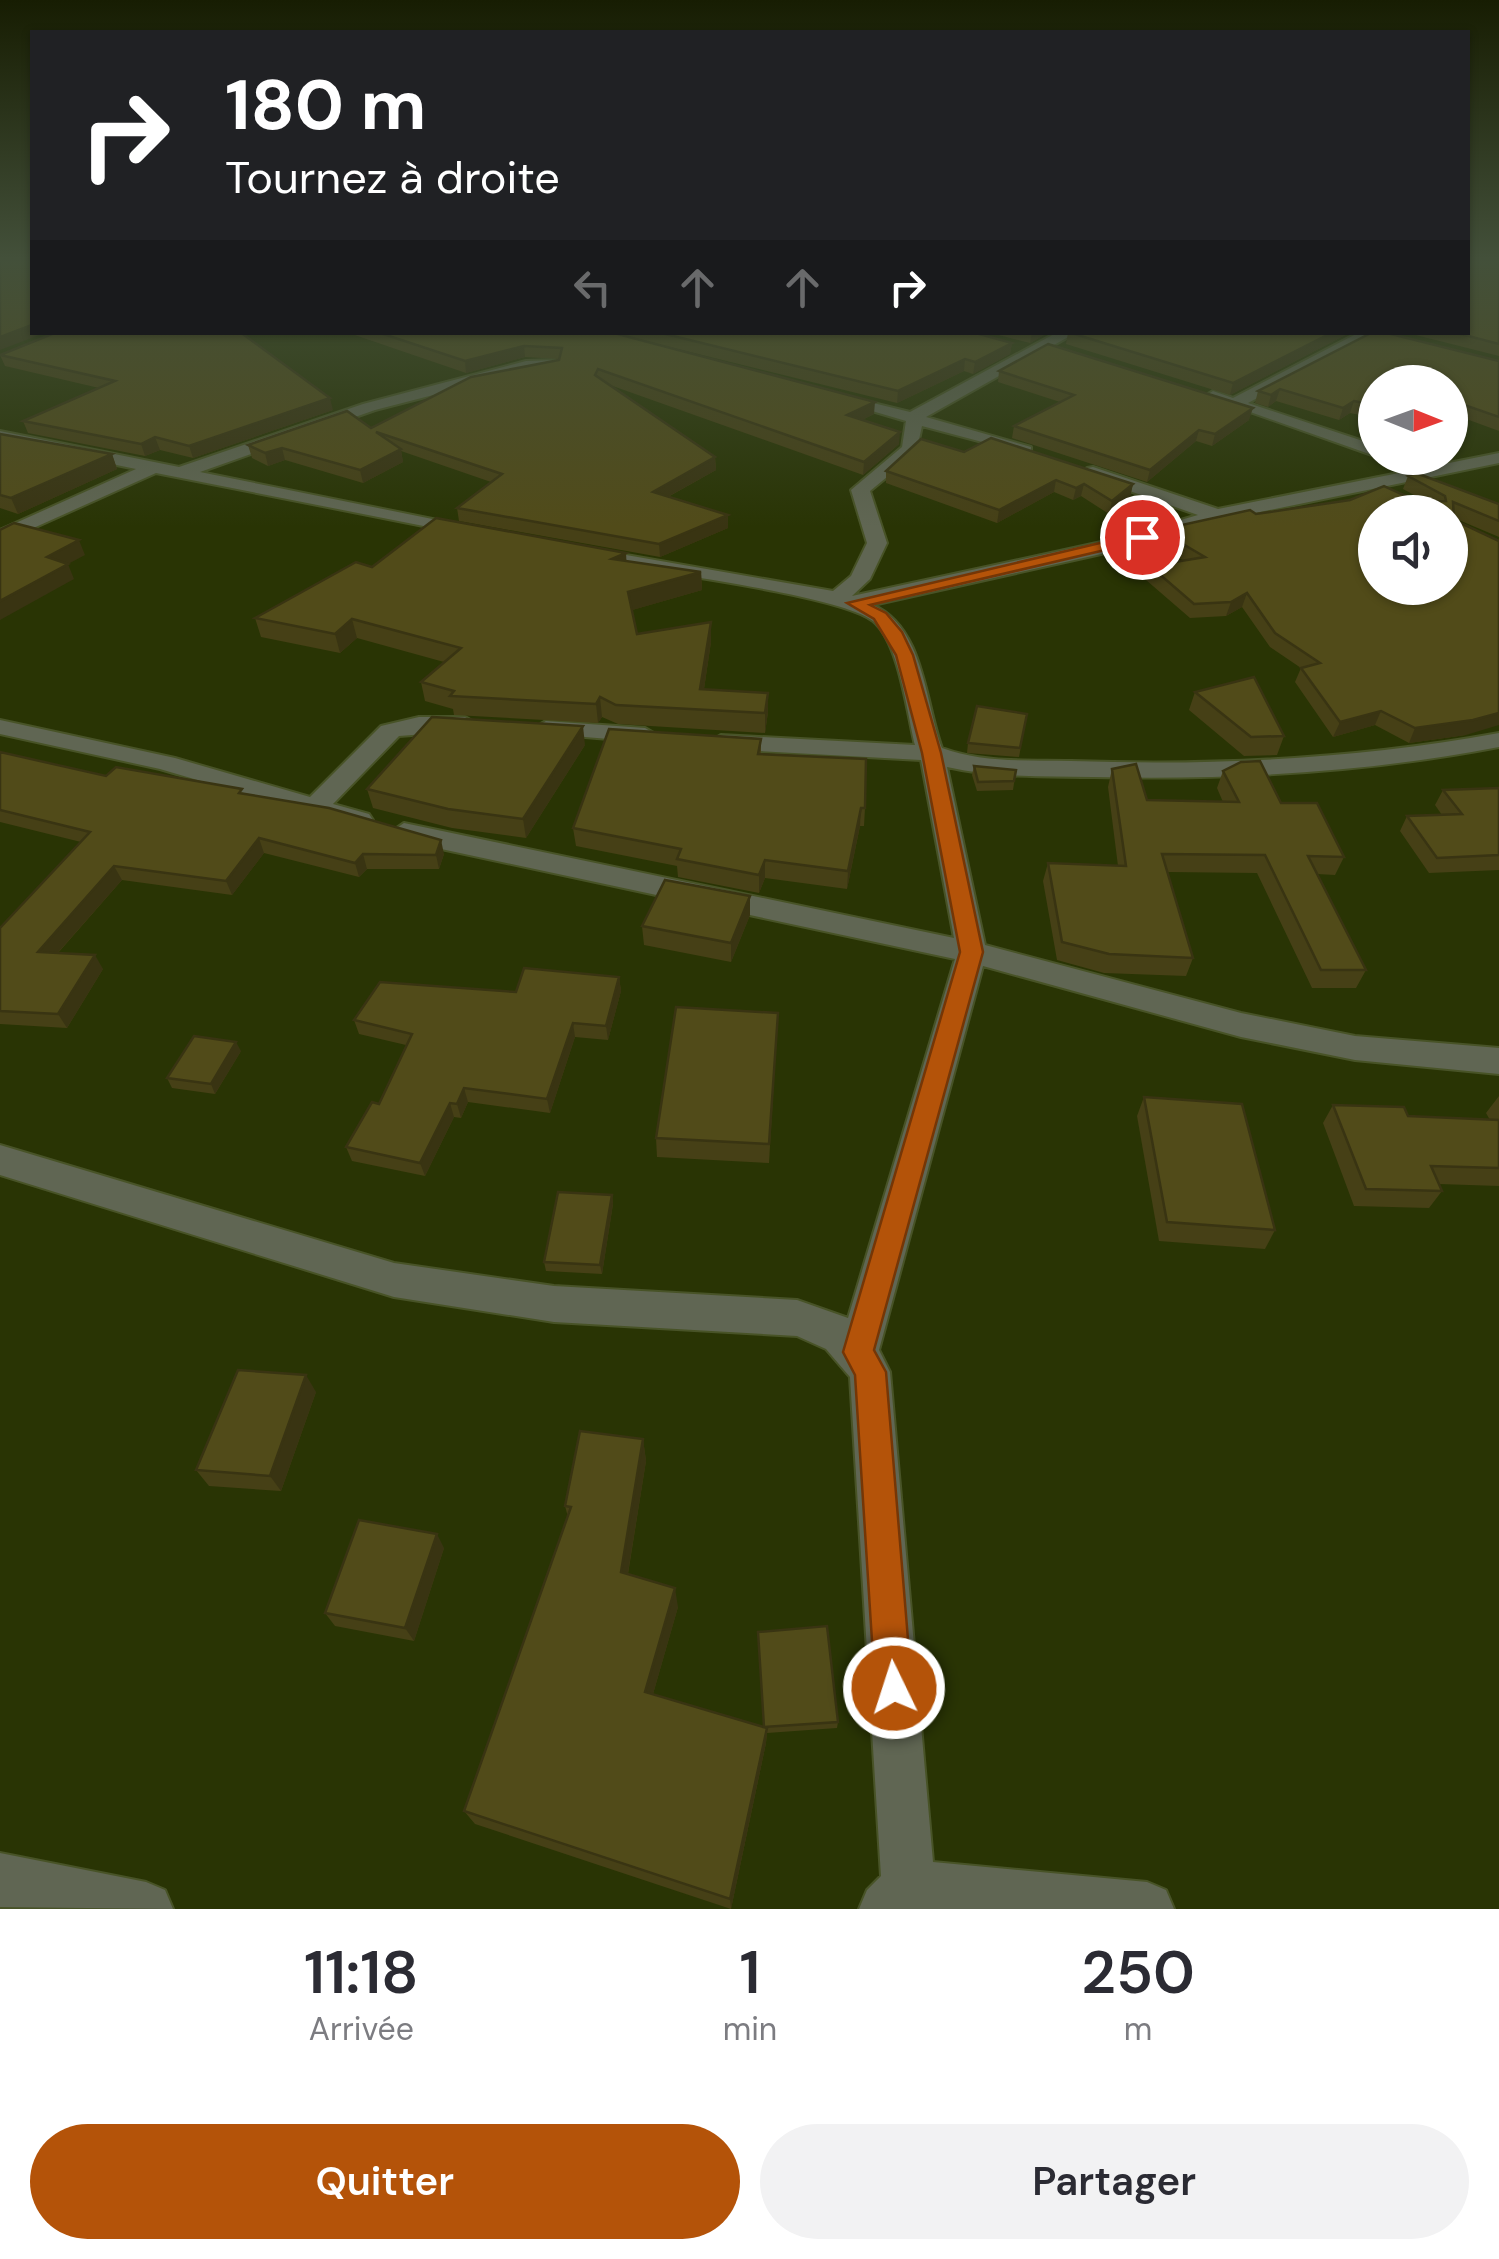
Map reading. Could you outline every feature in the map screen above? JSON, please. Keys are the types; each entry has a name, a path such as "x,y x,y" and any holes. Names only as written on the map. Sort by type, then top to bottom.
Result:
{"street":[{"path":"914,416 1025,349"},
{"path":"1041,349 1077,355"},
{"path":"1235,403 1338,349"},
{"path":"180,473 370,407 526,366 554,365"},
{"path":"821,391 1041,456"},
{"path":"1198,392 1358,445"},
{"path":"846,600 878,543 860,490 910,449 914,416"},
{"path":"0,436 481,535"},
{"path":"1468,463 1499,458"},
{"path":"1077,467 1217,515"},
{"path":"0,537 154,468"},
{"path":"846,600 1119,544 1217,515 1408,475"},
{"path":"1370,483 1393,495"},
{"path":"556,548 846,600 880,616 896,636 932,753 972,952 858,1352"},
{"path":"316,806 390,730 418,724 488,724"},
{"path":"0,727 166,763 456,845 744,900 972,952 1242,1025 1355,1048 1499,1061"},
{"path":"526,727 670,738"},
{"path":"701,740 932,753 969,764 1266,771 1359,765 1499,740"},
{"path":"0,1160 394,1280 554,1304 817,1321 840,1332 870,1372 897,1898 1146,1909"},
{"path":"0,1880 146,1909"}],"building":[{"path":"15,349 263,349 330,398 189,446 155,437 141,444 23,421 115,381 0,355"},
{"path":"429,349 512,349 465,361"},
{"path":"562,349 675,349 875,402 847,415 900,432 864,462 598,369 595,375 715,457 653,492 728,515 659,544 457,508 502,474 376,432 401,449 360,470 282,448 265,453 248,445 347,411 371,428 471,377 559,360"},
{"path":"727,349 1000,349 975,362 965,359 898,391"},
{"path":"1039,349 1064,349 1253,408 1215,434 1199,430 1150,470 1014,426 1074,395 999,371"},
{"path":"1123,349 1299,349 1233,383"},
{"path":"1340,349 1451,349 1499,361 1499,417 1468,406 1468,365 1358,365 1358,402 1343,408 1280,389 1271,395 1258,391"},
{"path":"0,434 112,454 11,498 0,495"},
{"path":"991,438 1133,484 1112,501 1084,484 1076,488 1056,480 999,510 886,471 921,439 964,452"},
{"path":"1421,475 1499,504 1499,521 1468,508 1468,495 1443,495 1408,476"},
{"path":"1384,486 1404,495 1362,495"},
{"path":"1358,497 1358,605 1468,605 1468,527 1499,541 1499,713 1415,728 1381,711 1340,722 1301,668 1320,663 1275,633 1247,593 1231,602 1194,604 1150,566 1205,557 1159,530 1250,510 1256,514"},
{"path":"436,518 626,553 612,559 701,572 628,592 637,634 711,622 700,689 768,693 765,713 616,705 600,697 596,704 450,696 454,691 421,682 461,648 352,619 335,634 255,618 356,562 372,567"},
{"path":"14,523 79,540 47,557 68,564 0,601 0,530"},
{"path":"1254,677 1284,736 1251,737 1195,692"},
{"path":"977,706 1027,714 1020,748 968,743"},
{"path":"432,717 583,726 523,819 448,809 367,789"},
{"path":"609,729 761,739 758,754 866,759 865,808 861,808 848,871 765,860 759,875 677,859 681,849 573,828"},
{"path":"0,752 106,776 116,767 242,789 239,793 329,808 441,840 436,855 363,854 355,863 259,838 226,881 114,866 38,952 95,955 58,1014 0,1011 0,928 90,832 0,810"},
{"path":"1260,761 1281,803 1317,803 1344,857 1308,856 1366,970 1321,970 1265,855 1162,854 1193,958 1109,954 1062,942 1048,863 1126,866 1112,769 1136,764 1147,800 1239,802 1223,771 1241,762"},
{"path":"974,766 1016,770 1014,781 978,782"},
{"path":"1499,788 1499,855 1437,858 1407,816 1462,814 1443,790"},
{"path":"665,880 750,896 731,943 642,926"},
{"path":"524,968 619,977 606,1026 573,1023 547,1099 464,1088 457,1104 450,1103 420,1163 346,1147 372,1102 379,1104 412,1034 354,1020 380,982 516,992"},
{"path":"676,1007 778,1013 769,1144 656,1138"},
{"path":"194,1036 236,1042 211,1084 167,1078"},
{"path":"1144,1097 1242,1104 1275,1230 1167,1222"},
{"path":"1333,1105 1404,1107 1408,1116 1499,1120 1499,1168 1431,1166 1442,1191 1366,1189"},
{"path":"558,1192 612,1195 600,1265 544,1262"},
{"path":"238,1370 306,1375 270,1476 196,1470"},
{"path":"580,1431 643,1439 621,1572 675,1588 645,1692 767,1728 730,1899 464,1811 571,1507 565,1506"},
{"path":"359,1520 437,1534 405,1628 325,1613"},
{"path":"827,1626 838,1722 764,1727 758,1632"}],"route":[{"path":"894,1688 870,1372 858,1352 972,952 932,753 904,655 896,636 880,616 855,603 1142,537"}]}
